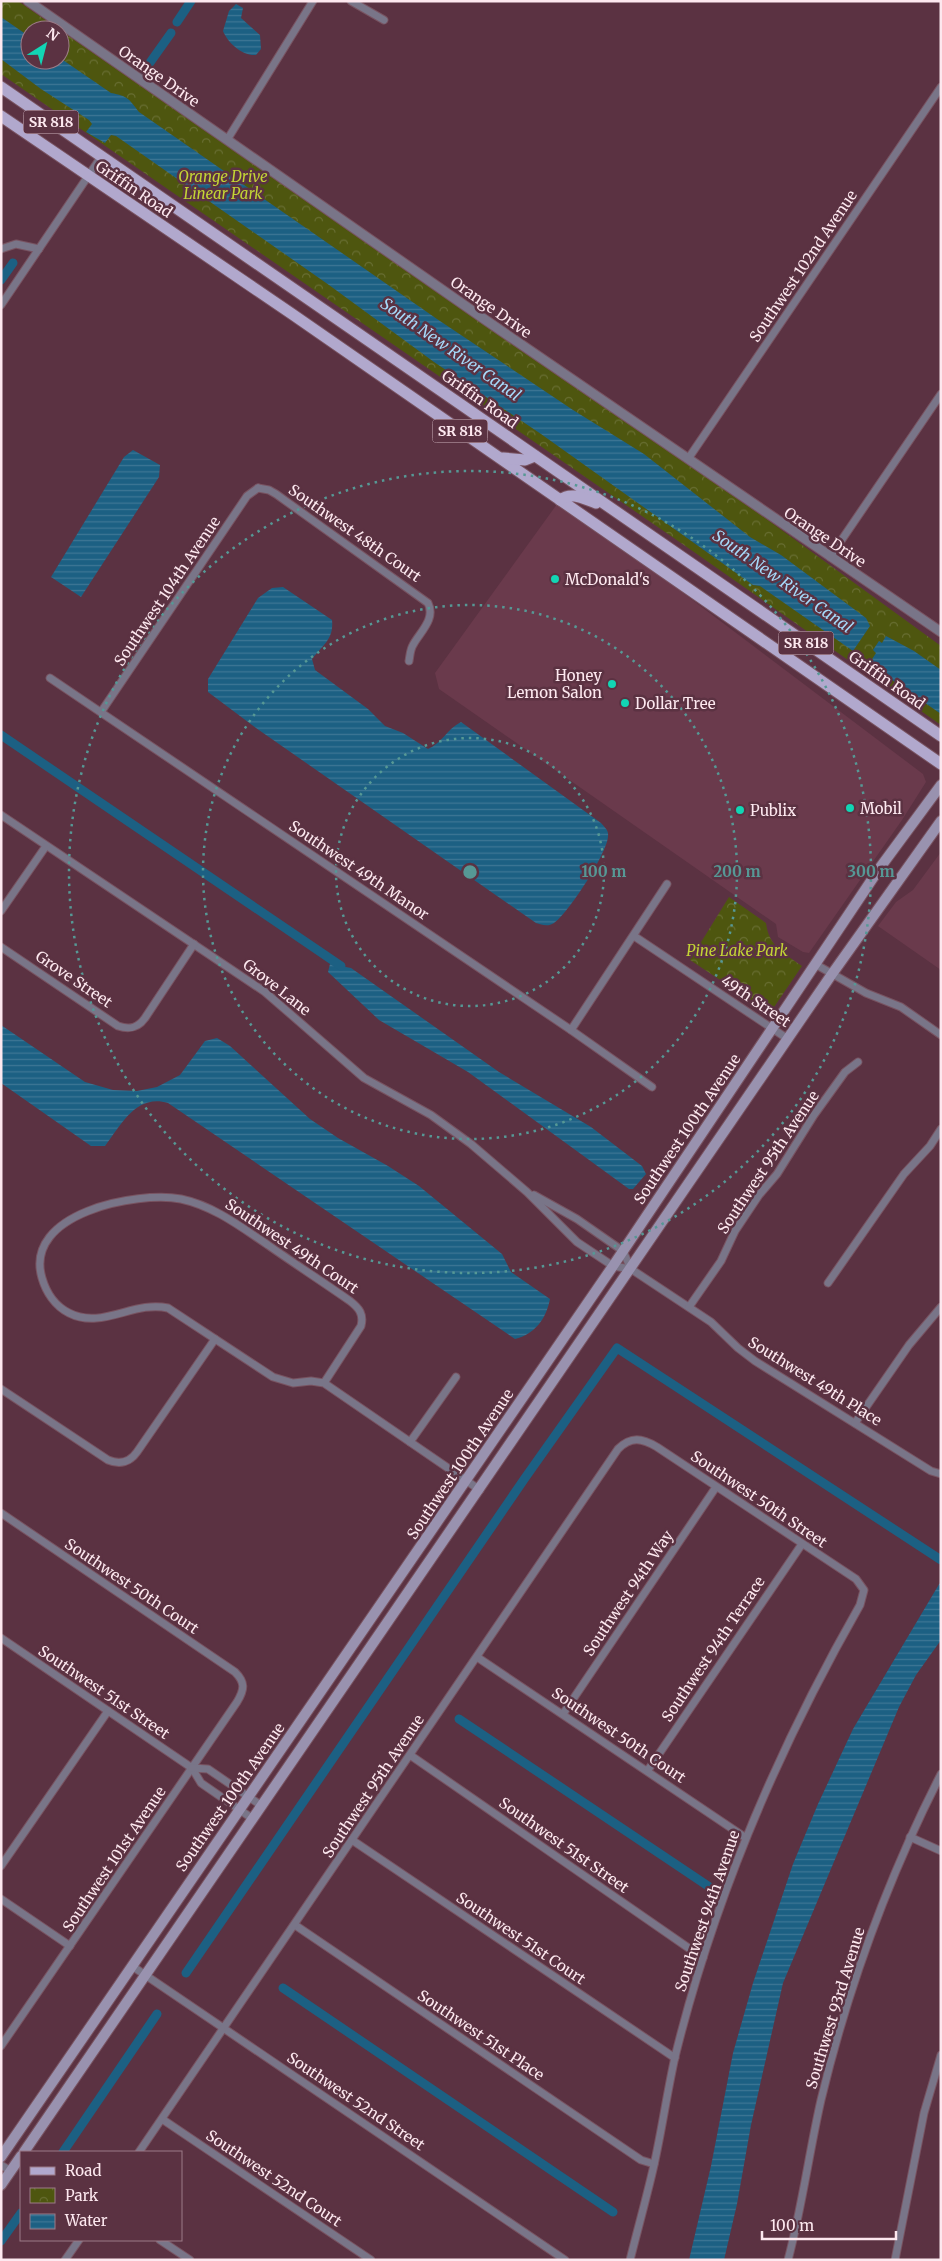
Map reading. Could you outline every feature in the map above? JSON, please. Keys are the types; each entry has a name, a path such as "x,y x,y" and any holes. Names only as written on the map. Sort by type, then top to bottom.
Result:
{"main road":[{"name":"Griffin Road","path":"1,88 941,736"},
{"name":"Griffin Road","path":"1,116 941,764"},
{"path":"498,457 525,460 536,456"},
{"path":"560,500 565,496 573,495 610,508"},
{"name":"Southwest 100th Avenue","path":"1,2157 613,1266 879,869 941,786"},
{"name":"Southwest 100th Avenue","path":"25,2151 144,1974 632,1269 832,974 941,821"},
{"path":"1,2185 20,2158"}],"street":[{"name":"Orange Drive","path":"28,1 688,460 941,632"},
{"path":"227,140 313,1"},
{"path":"350,1 384,20"},
{"name":"Southwest 102nd Avenue","path":"688,460 941,87"},
{"path":"1,305 102,157"},
{"path":"1,249 16,244 39,250"},
{"path":"830,557 941,394"},
{"name":"Southwest 48th Court","path":"257,485 276,494 420,595 428,603 431,609 428,622 411,648 409,661"},
{"name":"Southwest 104th Avenue","path":"101,712 247,496 257,485"},
{"name":"Southwest 49th Manor","path":"50,678 571,1030 652,1087"},
{"name":"Grove Lane","path":"1,815 194,944 281,1005 364,1078 431,1115 450,1129 528,1192 578,1242 613,1266 632,1269"},
{"path":"1,911 46,846"},
{"path":"571,1030 667,884"},
{"name":"49th Street","path":"634,936 788,1040"},
{"name":"Grove Street","path":"1,947 118,1026 133,1028 139,1025 145,1018 194,944"},
{"path":"815,964 866,993 901,1007 941,1035"},
{"name":"Southwest 95th Avenue","path":"689,1307 721,1261 735,1231 759,1195 777,1174 814,1115 845,1072 858,1062"},
{"path":"828,1283 904,1174 930,1146 941,1128"},
{"name":"Grove Lane","path":"528,1192 577,1219 623,1251 632,1269"},
{"name":"Southwest 49th Court","path":"215,1338 180,1314 157,1306 149,1306 99,1319 76,1317 66,1312 52,1299 40,1271 41,1253 46,1241 61,1224 78,1215 132,1199 156,1197 183,1200 210,1208 231,1220 350,1301 361,1311 363,1321 361,1326 324,1383"},
{"name":"Southwest 49th Place","path":"632,1269 720,1328 745,1354 931,1471 941,1474"},
{"path":"856,1423 909,1345 941,1307"},
{"path":"1,1389 97,1453 118,1462 127,1461 134,1456 215,1338 263,1371 283,1381 324,1383 480,1490"},
{"path":"410,1442 456,1377"},
{"name":"Southwest 95th Avenue","path":"140,2151 618,1450 633,1439"},
{"name":"Southwest 50th Street","path":"633,1439 649,1443 856,1580 864,1590"},
{"name":"Southwest 94th Way","path":"563,1714 716,1487"},
{"name":"Southwest 50th Court","path":"1,1514 235,1672 244,1684"},
{"name":"Southwest 94th Terrace","path":"648,1770 802,1544"},
{"name":"Southwest 94th Avenue","path":"630,2260 654,2164 675,2058 703,1958 746,1838 793,1733 828,1662 860,1605 864,1590"},
{"name":"Southwest 51st Street","path":"1,1638 192,1768 201,1783 253,1819"},
{"name":"Southwest 50th Court","path":"477,1657 648,1770 746,1838"},
{"name":"Southwest 101st Avenue","path":"1,2046 242,1694 244,1684"},
{"path":"1,1866 108,1710"},
{"name":"Southwest 51st Street","path":"410,1755 703,1958"},
{"name":"Southwest 51st Street","path":"192,1768 208,1769 262,1806"},
{"name":"Southwest 93rd Avenue","path":"788,2260 821,2100 837,2040 867,1945 910,1837 941,1774"},
{"path":"910,1837 941,1851"},
{"name":"Southwest 51st Court","path":"352,1840 675,2058"},
{"path":"1,1898 70,1946"},
{"name":"Southwest 51st Place","path":"295,1925 641,2160 654,2164"},
{"name":"Southwest 52nd Street","path":"132,1966 565,2260"},
{"path":"895,2260 924,2114 941,2055"},
{"name":"Southwest 52nd Court","path":"162,2119 371,2260"},
{"path":"1,2165 11,2172"},
{"path":"65,2260 78,2241"},
{"path":"162,2241 190,2260"}],"shaded area":[{"path":"560,500 923,774 926,782 902,820 809,953 803,952 778,937 776,924 439,689 435,673"},
{"path":"941,852 941,970 878,926 896,902 913,890"}],"green space":[{"name":"Orange Drive Linear Park","path":"1,1 18,1 46,20 20,20 20,70 70,70 70,37 761,515 941,646 941,725 694,552 1,74"},
{"name":"Pine Lake Park","path":"729,897 766,923 770,938 778,949 802,966 770,1013 690,960"}],"water":[{"path":"236,4 243,8 241,18 260,35 261,49 256,55 251,55 236,48 223,31 229,11"},
{"name":"South New River Canal","path":"1,17 20,30 20,70 70,70 70,65 111,93 128,99 139,112 437,319 573,410 644,454 750,537 781,555 866,618 870,626 853,651 760,586 753,585 541,434 434,362 329,285 116,136 111,135 105,143 86,132 92,124 89,120 41,89 1,59"},
{"path":"133,450 160,465 159,477 81,597 51,577 124,457"},
{"path":"283,587 332,620 329,637 324,646 312,659 315,670 368,709 385,726 403,733 428,749 461,722 601,823 606,829 608,834 606,844 595,868 577,896 554,923 543,925 536,923 256,728 208,692 208,679 258,598 272,588"},
{"path":"886,636 914,651 941,670 941,714 869,664 876,653 873,650 879,641 882,643"},
{"path":"330,964 351,968 499,1072 591,1127 642,1166 646,1174 633,1189 629,1189 468,1072 379,1020 328,972"},
{"path":"1,1025 85,1082 113,1090 137,1091 157,1087 180,1075 205,1041 217,1038 230,1046 310,1119 338,1138 419,1186 502,1254 511,1272 550,1299 546,1313 534,1329 515,1339 168,1103 157,1101 138,1107 124,1120 105,1146 91,1146 1,1083"},
{"path":"941,1581 941,1640 916,1675 899,1707 783,1983 751,2125 737,2204 724,2260 689,2260 711,2166 733,2053 753,1983 793,1864 818,1804 853,1729"}],"waterway":[{"path":"177,22 191,1"},
{"path":"144,71 171,33"},
{"path":"1,280 13,263"},
{"path":"1,735 341,966"},
{"path":"186,1973 525,1478 617,1348 941,1560"},
{"path":"459,1719 711,1888"},
{"path":"283,1988 613,2212"},
{"path":"64,2151 157,2014"},
{"path":"1,2241 20,2214"}],"place":[{"name":"McDonald's","path":"555,579"},
{"name":"Honey Lemon Salon","path":"612,684"},
{"name":"Dollar Tree","path":"625,703"},
{"name":"Mobil","path":"850,808"},
{"name":"Publix","path":"740,810"}]}
